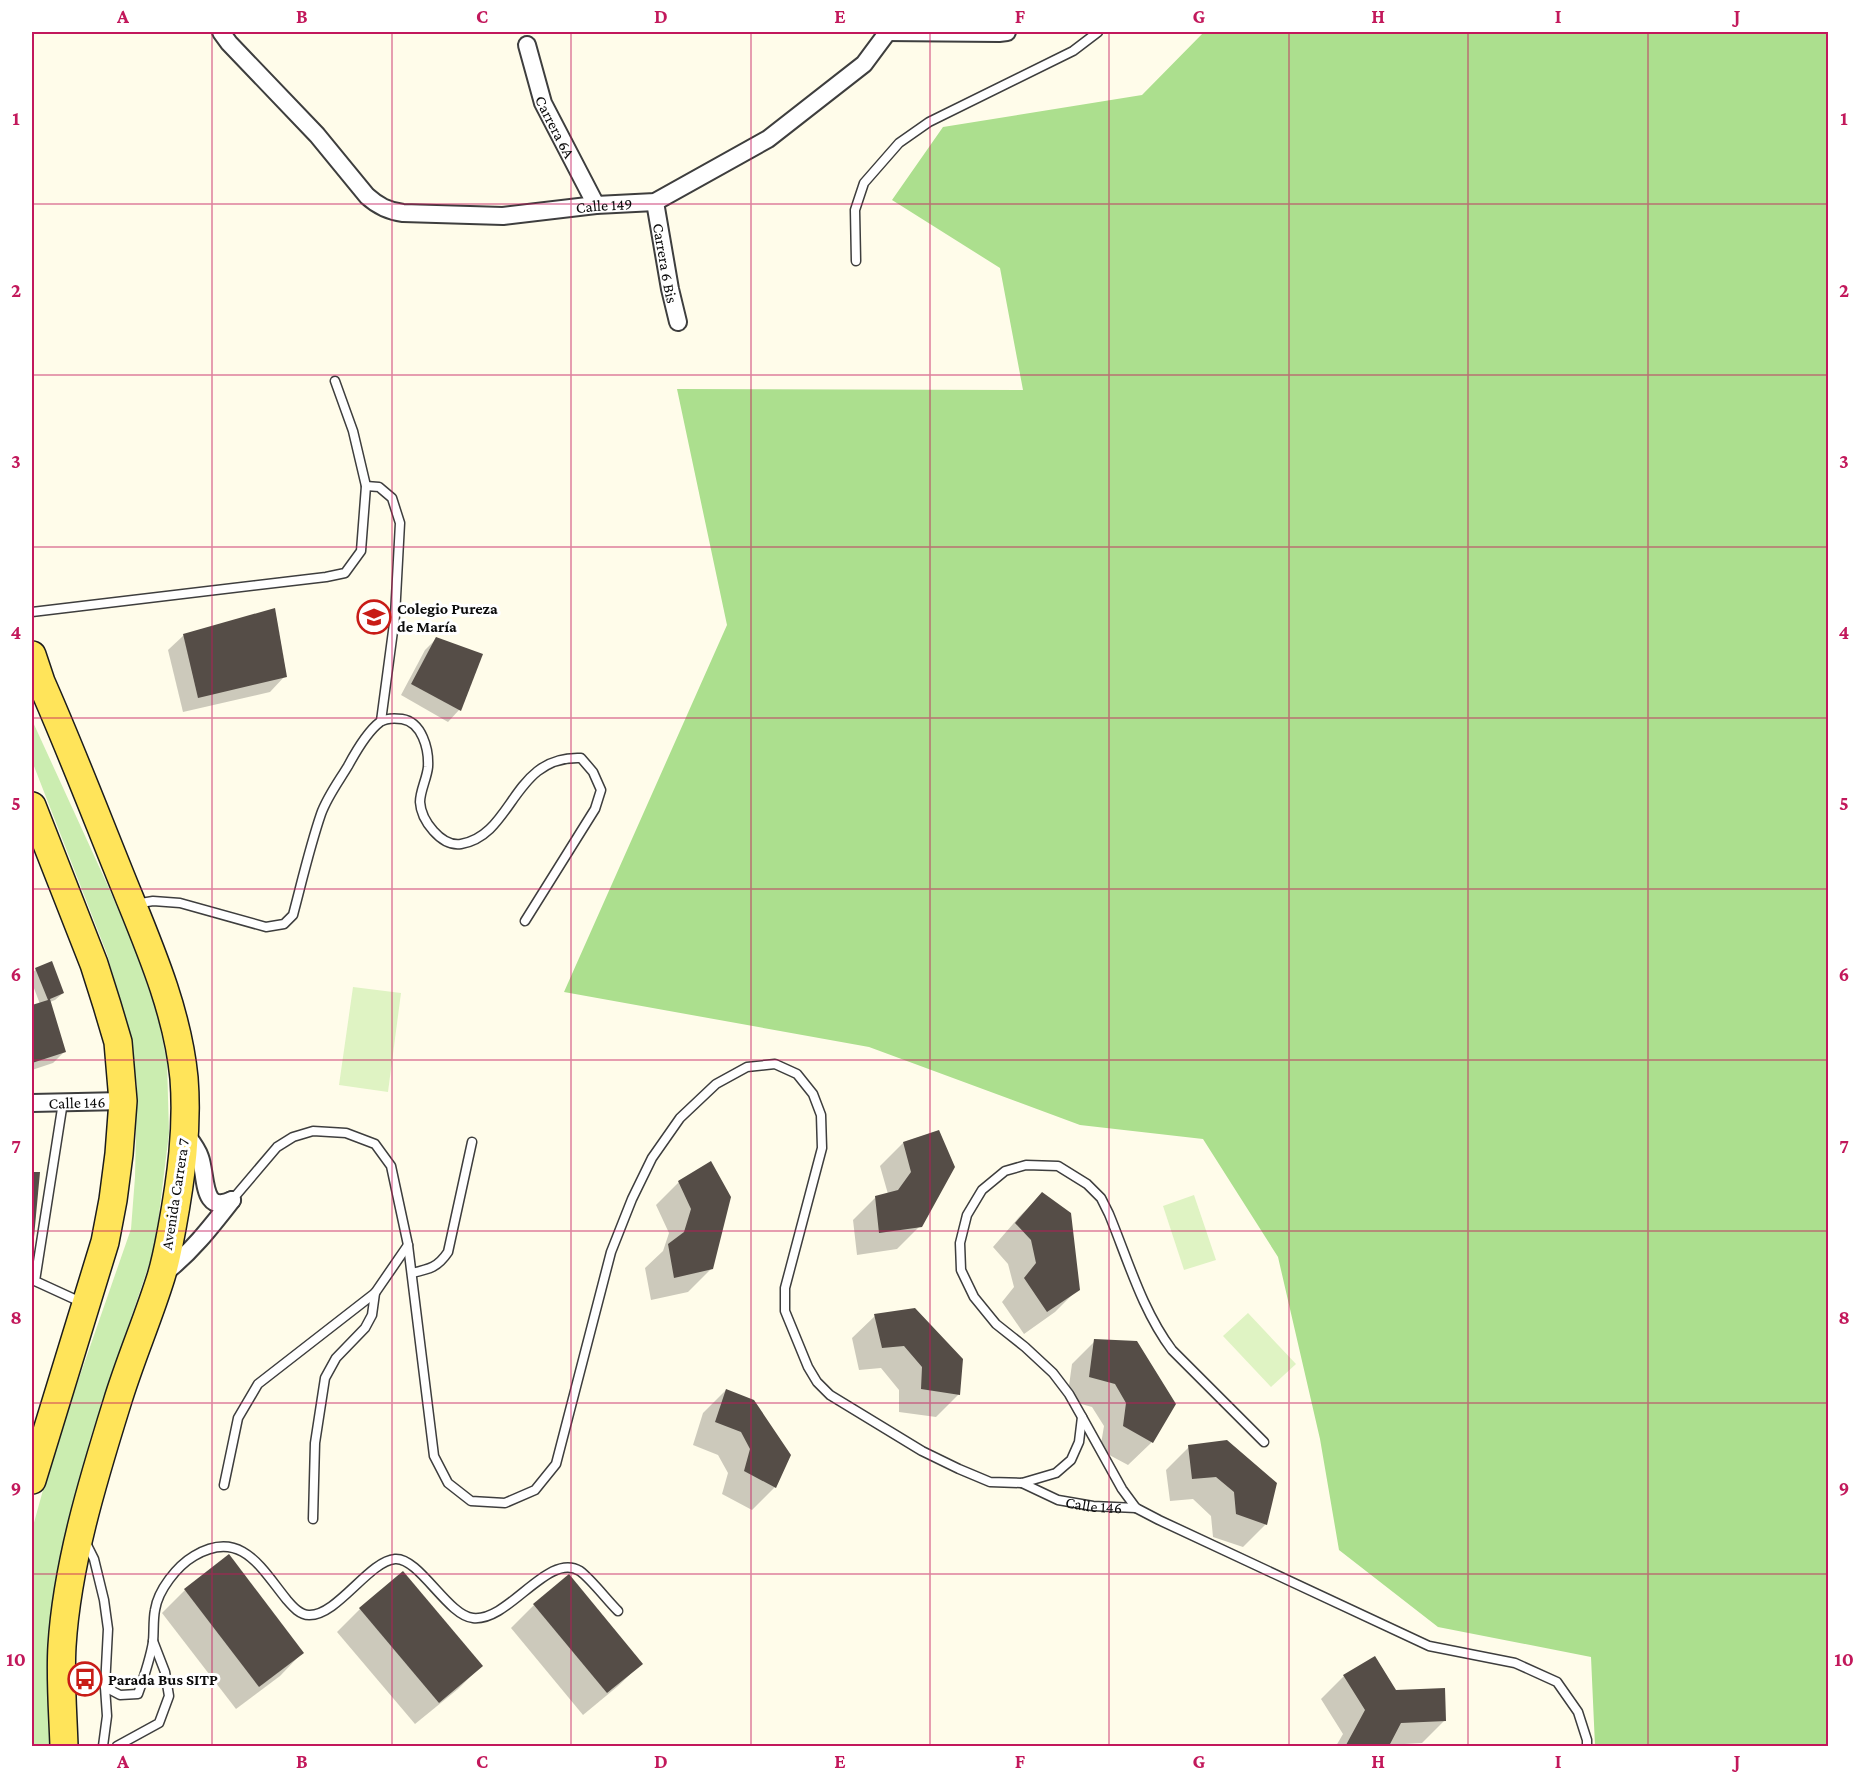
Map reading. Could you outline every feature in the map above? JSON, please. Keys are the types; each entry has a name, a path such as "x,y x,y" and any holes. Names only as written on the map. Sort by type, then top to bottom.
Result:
{"main road":[{"name":"Avenida Carrera 7","path":"32,655 40,697 132,905 159,975 175,1031 183,1077 185,1133 176,1204 161,1276 117,1400 80,1532 70,1583 62,1647 64,1746"},
{"path":"32,806 94,964 108,1007 117,1042 123,1101 119,1154 105,1242 32,1480"}],"street":[{"name":"Calle 149","path":"221,32 317,135 367,196 384,208 403,213 503,216 596,205 656,202 768,139 864,64 886,32 1007,32"},
{"name":"Carrera 6A","path":"527,45 543,103 596,205"},
{"name":"Carrera 6 Bis","path":"656,202 670,289 678,322"},
{"name":"Calle 146","path":"32,1103 123,1101"},
{"path":"185,1133 201,1158 204,1181 211,1201 222,1205 232,1200"},
{"path":"161,1276 186,1255 211,1228 232,1200"}],"lane":[{"path":"856,261 855,210 864,183 898,143 929,122 1073,51 1098,32"},
{"path":"32,612 345,573 361,551 366,486 353,431 335,381"},
{"path":"132,905 153,902 180,903 266,927 284,924 293,915 322,812 358,747 381,721 395,616 400,523 392,498 379,487 366,486"},
{"path":"381,721 394,718 407,720 417,727 426,748 428,766 420,802 427,822 436,835 452,844 474,840 490,830 521,786 554,760 566,757 580,758 593,772 601,789 595,809 525,921"},
{"path":"232,1200 277,1147 293,1137 313,1131 346,1133 375,1144 391,1166 408,1245 434,1456 448,1483 471,1501 505,1503 535,1490 556,1464 611,1252 632,1199 652,1158 680,1118 716,1084 747,1067 774,1064 797,1074 813,1094 821,1115 822,1148 785,1288 785,1311 808,1367 817,1382 830,1395 931,1455 990,1482 1022,1483 1056,1473 1071,1460 1079,1442 1082,1417"},
{"path":"63,1102 35,1281 87,1305"},
{"path":"412,1273 430,1269 441,1263 448,1252 472,1142"},
{"name":"Calle 146","path":"1136,1508 1122,1489 1069,1394 1053,1373 996,1324 974,1297 961,1270 960,1243 967,1215 982,1190 1005,1172 1026,1165 1058,1166 1087,1184 1101,1198 1150,1317 1160,1334 1172,1350 1264,1442"},
{"path":"224,1485 238,1418 258,1384 375,1293 408,1245"},
{"path":"313,1519 315,1443 325,1378 336,1358 365,1328 372,1315 375,1293"},
{"name":"Calle 146","path":"1022,1483 1058,1500 1093,1506 1136,1508"},
{"path":"1136,1508 1429,1646 1515,1663 1557,1682 1578,1712 1587,1746"},
{"path":"80,1532 94,1559 108,1629 105,1687 107,1716 104,1746"},
{"path":"105,1687 120,1695 138,1694 153,1641 155,1608 162,1591 176,1570 193,1556 211,1548 228,1545 242,1550 249,1556 295,1610 308,1616 325,1611 383,1562 396,1558 410,1563 457,1611 471,1619 486,1617 505,1608 550,1573 571,1567 581,1572 618,1611"},
{"path":"117,1746 159,1723 169,1696 165,1672 153,1641"}],"green space":[{"path":"1204,32 1828,32 1828,1746 1595,1746 1591,1657 1438,1627 1339,1550 1320,1439 1278,1257 1203,1139 1080,1125 869,1047 564,992 727,625 677,389 1023,390 1000,268 892,200 943,127 1142,95"},
{"path":"32,720 135,949 157,1013 167,1062 169,1133 155,1247 90,1439 66,1537 52,1746 32,1746 32,1530 54,1450 131,1229 135,1177 137,1085 125,1019 107,954 32,761"},
{"path":"353,987 401,993 388,1092 339,1085"},
{"path":"1194,1195 1216,1260 1184,1270 1163,1206"},
{"path":"1248,1313 1296,1364 1271,1387 1223,1336"}],"building":[{"path":"275,608 287,677 198,698 183,634"},
{"path":"436,637 483,654 461,711 411,684"},
{"path":"52,961 64,993 50,999 66,1052 32,1063 32,1005 48,1000 35,968"},
{"path":"939,1130 955,1167 922,1227 879,1233 875,1196 898,1190 911,1172 903,1142"},
{"path":"711,1161 731,1197 713,1269 674,1278 668,1244 684,1232 691,1209 678,1181"},
{"path":"32,1172 40,1172 34,1237 32,1237"},
{"path":"1042,1192 1071,1213 1080,1290 1047,1312 1024,1278 1036,1263 1031,1240 1015,1223"},
{"path":"915,1308 963,1359 960,1395 921,1389 922,1367 904,1346 882,1348 874,1314"},
{"path":"1094,1339 1137,1341 1176,1404 1153,1443 1123,1426 1126,1403 1115,1384 1089,1377"},
{"path":"726,1389 754,1400 791,1455 776,1488 744,1471 750,1449 741,1432 715,1422"},
{"path":"1227,1440 1277,1483 1267,1525 1236,1514 1234,1492 1216,1477 1192,1479 1188,1445"},
{"path":"229,1554 304,1653 259,1687 184,1589"},
{"path":"403,1571 483,1666 439,1703 359,1608"},
{"path":"569,1574 643,1664 607,1693 533,1604"},
{"path":"1375,1656 1396,1690 1445,1688 1446,1721 1401,1723 1389,1746 1346,1745 1365,1710 1343,1675"}],"place":[{"name":"Colegio Pureza de María","path":"374,617"},
{"name":"Parada Bus SITP","path":"85,1679"}]}
